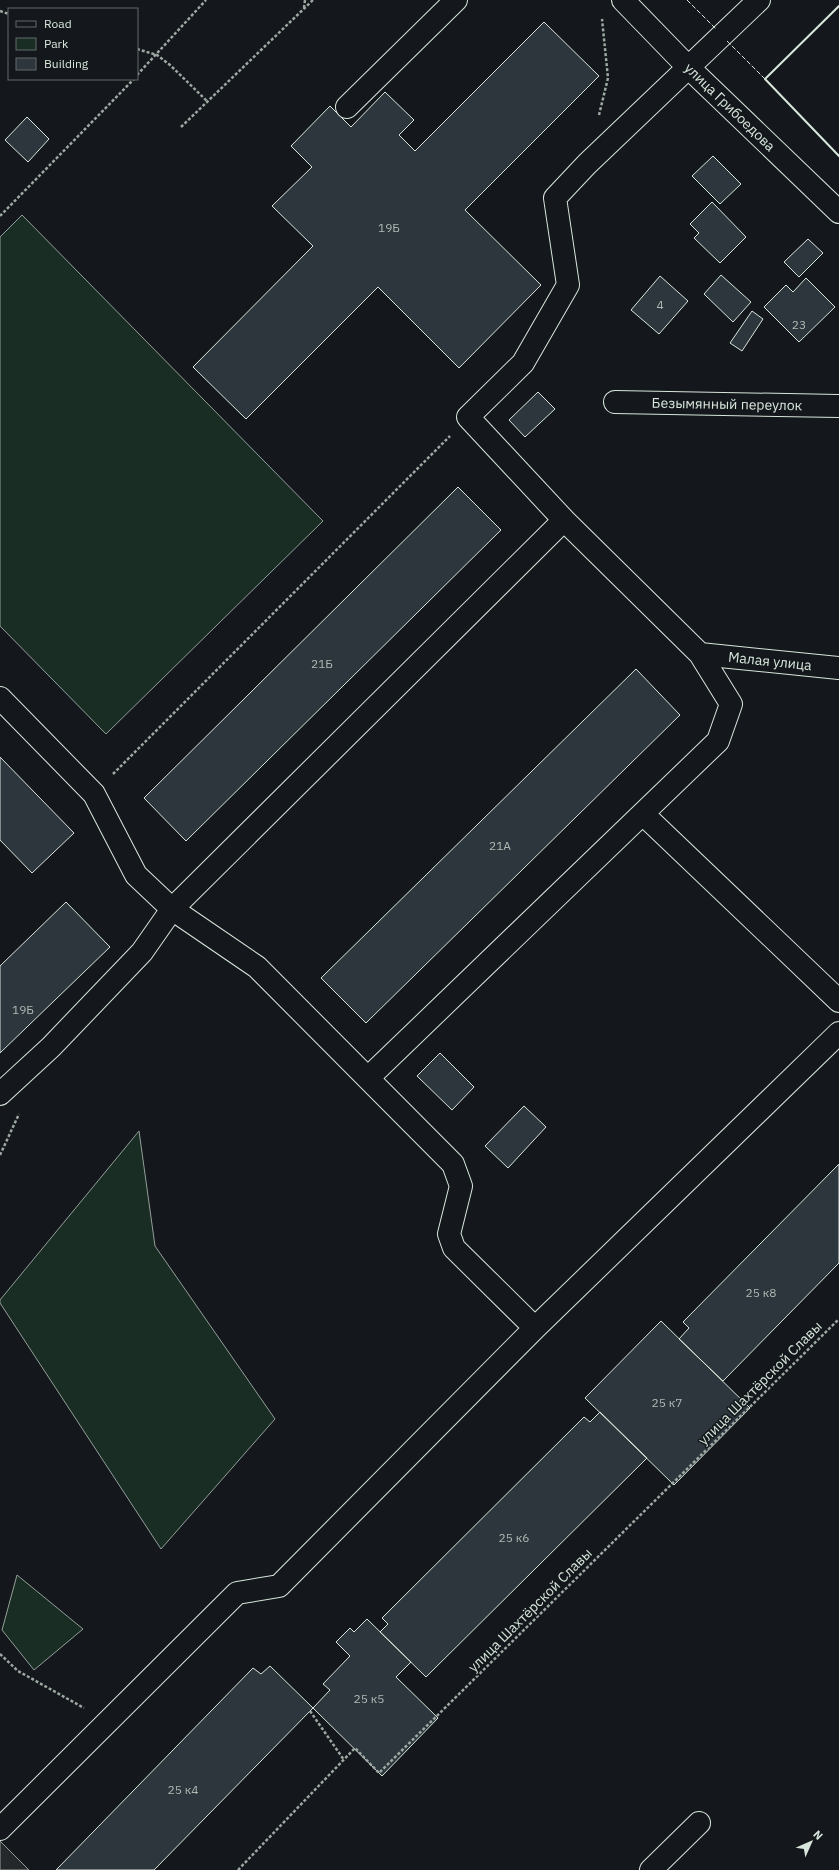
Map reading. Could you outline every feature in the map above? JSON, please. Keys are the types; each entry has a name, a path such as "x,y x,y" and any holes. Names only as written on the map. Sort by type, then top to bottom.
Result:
{"street":[{"path":"347,107 456,0"},
{"name":"улица Грибоедова","path":"623,0 688,67 839,212"},
{"path":"368,1078 718,741 731,704 700,654 564,520 468,417 523,363 568,285 554,198 587,164 759,0"},
{"name":"Безымянный переулок","path":"615,402 839,406"},
{"path":"0,1094 51,1047 142,952 172,909 564,520"},
{"name":"Малая улица","path":"700,654 839,668"},
{"path":"0,698 94,794 136,875 172,909 257,967 453,1164 461,1186 449,1234 454,1248 535,1328"},
{"path":"643,814 839,1001"},
{"path":"0,1829 236,1593 280,1586 535,1328 839,1034"},
{"path":"651,1870 699,1823"}],"path":[{"path":"138,74 206,0"},
{"path":"304,9 305,0"},
{"path":"181,127 313,0"},
{"path":"598,117 608,78 602,13"},
{"path":"138,49 157,55 170,65 207,101"},
{"path":"0,216 133,80"},
{"path":"94,794 468,417"},
{"name":"улица Шахтёрской Славы","path":"238,1870 355,1748 379,1773 839,1319"},
{"path":"0,1654 18,1671 108,1721"},
{"path":"310,1711 344,1760"}],"green space":[{"path":"22,215 323,521 106,734 0,626 0,237"},
{"path":"139,1131 155,1246 275,1419 161,1549 0,1303 0,1300"},
{"path":"17,1575 83,1629 34,1670 2,1630"}],"shaded area":[{"path":"0,1841 29,1870 0,1870"}],"building":[{"path":"544,22 599,76 465,210 541,285 459,368 378,287 246,419 193,367 313,246 272,206 312,167 291,146 330,106 351,127 385,92 414,120 399,135 415,151"},
{"path":"27,117 49,139 28,162 5,140"},
{"path":"713,156 741,184 720,204 692,176"},
{"path":"712,202 746,237 720,263 694,238 699,233 690,224"},
{"path":"808,239 823,253 799,277 784,262"},
{"path":"721,275 751,302 733,322 704,294"},
{"path":"660,276 688,301 659,334 631,310"},
{"path":"806,278 835,307 799,342 764,307 786,285 793,292"},
{"path":"752,311 763,319 742,351 730,343"},
{"path":"538,392 555,409 525,437 509,420"},
{"path":"458,487 501,530 186,841 144,798"},
{"path":"636,669 680,715 366,1023 321,978"},
{"path":"0,757 74,833 32,873 0,840"},
{"path":"66,902 110,947 0,1053 0,966"},
{"path":"440,1053 474,1087 452,1110 417,1076"},
{"path":"524,1106 546,1127 508,1168 485,1146"},
{"path":"839,1164 839,1263 723,1381 679,1339 689,1328 683,1322"},
{"path":"661,1321 750,1408 674,1485 585,1398"},
{"path":"600,1412 647,1458 426,1677 380,1632 388,1624 382,1618 584,1417 590,1422"},
{"path":"367,1619 411,1662 396,1677 438,1718 382,1776 313,1708 330,1690 323,1684 350,1656 336,1642 350,1628 354,1632"},
{"path":"270,1666 313,1708 154,1870 56,1870 253,1668 261,1674"}],"fence":[{"path":"687,0 716,29"},
{"path":"727,41 765,79"}],"wall":[{"path":"839,6 765,79 839,156"}]}
